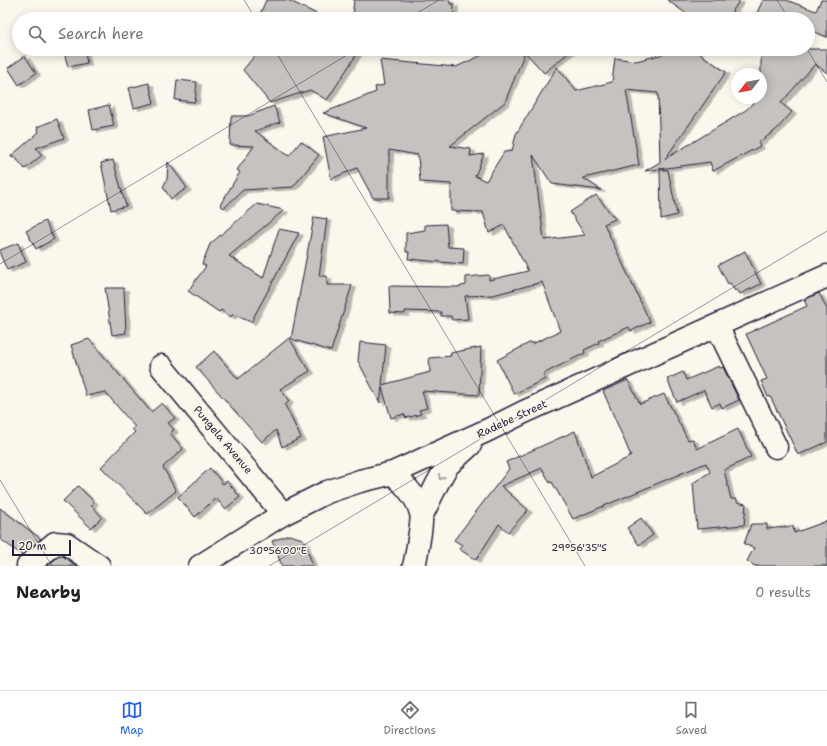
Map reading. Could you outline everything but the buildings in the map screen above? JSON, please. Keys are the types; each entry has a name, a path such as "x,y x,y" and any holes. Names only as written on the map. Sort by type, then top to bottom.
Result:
{"street":[{"name":"Radebe Street","path":"200,566 283,514 327,492 360,481 393,473 524,412 827,276"},
{"path":"717,326 776,447"},
{"name":"Pungela Avenue","path":"161,366 283,514"},
{"path":"414,566 422,515 437,484 447,466 488,430"},
{"path":"393,473 406,486 416,500 422,515"},
{"path":"28,566 55,544 67,544 100,566"}]}
